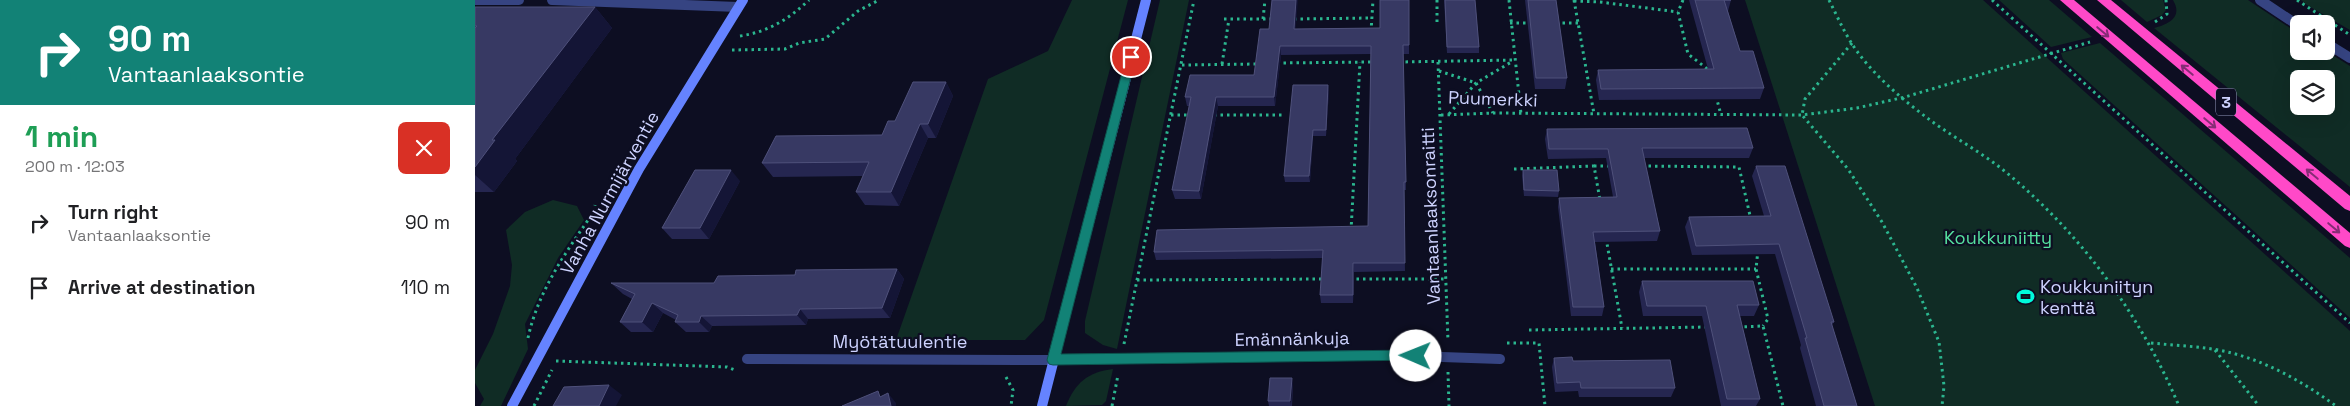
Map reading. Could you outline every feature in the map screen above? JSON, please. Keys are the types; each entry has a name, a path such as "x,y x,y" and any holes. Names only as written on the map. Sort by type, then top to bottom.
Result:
{"highway":[{"name":"3","path":"2066,0 2350,242"},
{"name":"3","path":"2103,0 2350,204"}],"main road":[{"path":"1042,406 1146,0"},
{"name":"Vanha Nurmijärventie","path":"512,406 639,169 741,4"}],"street":[{"path":"475,0 519,0"},
{"path":"552,0 741,4"},
{"path":"2260,0 2290,20"},
{"path":"2335,49 2350,58"},
{"name":"Emännänkuja","path":"1053,360 1449,356 1501,358"},
{"name":"Myötätuulentie","path":"747,359 1053,360"}],"path":[{"path":"739,36 756,35 788,20 809,0"},
{"path":"744,29 731,50 785,49 799,43 825,39 858,11 879,0"},
{"path":"1112,406 1194,0"},
{"path":"1263,19 1265,0"},
{"path":"1371,35 1373,0"},
{"path":"1437,0 1437,24"},
{"path":"1509,0 1513,60 1521,114"},
{"path":"1594,114 1574,0 1678,12"},
{"path":"1683,0 1678,12 1688,54 1710,71 1713,80"},
{"path":"1829,0 1852,43 1863,59 1930,119 1973,147 2044,207 2105,277 2151,343 2179,406"},
{"path":"1992,0 2350,324"},
{"path":"2150,24 2162,19 2167,14 2166,0"},
{"path":"2297,0 2350,35"},
{"path":"1293,18 1371,18"},
{"path":"1224,19 1273,19"},
{"path":"1221,64 1229,19"},
{"path":"1510,23 1539,23"},
{"path":"1549,23 1578,23"},
{"name":"Puumerkki","path":"1438,62 1441,115 1493,113 1802,115 1857,108 1905,97 2095,40"},
{"path":"1852,43 1805,98 1802,115 1848,169 1882,222 1917,288 1939,342 1944,386 1942,406"},
{"path":"1371,53 1371,62"},
{"path":"1391,62 1513,60"},
{"path":"1449,114 1476,83 1513,60"},
{"path":"1351,240 1359,62"},
{"path":"1271,63 1381,62"},
{"path":"1181,65 1261,64"},
{"path":"1439,71 1476,83 1493,113"},
{"path":"1715,88 1721,115"},
{"path":"1171,116 1199,115"},
{"path":"1208,115 1282,115"},
{"name":"Vantaanlaaksonraitti","path":"1441,115 1449,406"},
{"path":"1594,166 1601,203"},
{"path":"1514,169 1613,166"},
{"path":"1633,166 1739,167 1752,223"},
{"path":"1605,231 1622,329"},
{"path":"1757,242 1759,251 1756,269 1767,319 1763,326 1783,406"},
{"path":"1611,268 1756,269"},
{"path":"1350,269 1349,279 1446,279"},
{"path":"1137,280 1330,279"},
{"path":"1735,327 1763,326"},
{"path":"1529,330 1716,327"},
{"path":"2151,343 2214,349 2247,358 2307,385 2336,406"},
{"path":"2214,349 2259,406"}],"green space":[{"path":"1072,0 1128,0 1044,320 1025,340 896,340 988,79 1048,51"},
{"path":"1160,0 1189,0 1117,349 1103,345 1085,333 1085,321"},
{"name":"Koukkuniitty","path":"1745,0 1983,0 2350,331 2350,406 1875,406"},
{"path":"1999,0 2049,0 2092,37 2051,47"},
{"path":"2121,0 2163,0 2166,10 2162,15 2147,22"},
{"path":"2173,0 2248,0 2290,28 2290,60 2335,60 2335,57 2350,66 2350,187 2154,28 2173,19 2176,11"},
{"path":"2301,0 2350,0 2350,30 2335,21 2335,15 2324,15"},
{"path":"2100,43 2350,258 2350,318 2063,59 2061,53"},
{"path":"553,200 577,206 584,220 558,258 525,324 528,349 501,406 480,406 484,399 475,383 475,370 493,334 510,286 512,265 506,230 525,212"},
{"path":"1113,369 1106,401 1102,405 1066,406 1074,391 1083,380 1096,373"}],"building":[{"path":"1272,0 1296,0 1294,29 1380,28 1380,0 1409,0 1409,45 1403,45 1406,182 1404,182 1405,263 1353,263 1353,295 1320,295 1323,250 1154,252 1157,230 1368,226 1371,46 1280,46 1274,97 1216,97 1199,191 1172,190 1191,97 1185,97 1190,75 1254,75 1260,29 1269,29"},
{"path":"1445,0 1475,0 1479,47 1447,47"},
{"path":"1528,0 1556,0 1567,78 1536,78"},
{"path":"1695,0 1724,0 1740,51 1753,51 1764,88 1601,89 1598,70 1714,69"},
{"path":"475,7 595,7 492,140 495,140 475,167 475,28 477,26 475,26"},
{"path":"913,82 946,82 928,124 920,124 891,192 856,192 869,162 762,163 776,136 882,135 888,121 895,121"},
{"path":"1293,85 1328,85 1326,130 1313,130 1309,176 1284,176"},
{"path":"1747,128 1753,148 1642,148 1660,231 1593,232 1604,307 1573,307 1559,198 1617,197 1608,149 1549,149 1547,129"},
{"path":"1756,166 1785,166 1834,322 1831,322 1857,406 1824,406 1805,338 1807,338 1779,244 1696,246 1689,217 1771,216"},
{"path":"695,170 731,170 700,228 662,228"},
{"path":"1523,170 1557,170 1559,191 1524,190"},
{"path":"897,269 882,308 800,309 797,315 701,316 699,322 675,322 678,315 652,303 642,322 620,322 635,294 611,283 714,283 718,276 795,275 796,270"},
{"path":"1642,281 1753,281 1759,305 1737,305 1760,399 1727,399 1706,306 1647,306"},
{"path":"1572,357 1573,361 1670,360 1675,388 1581,388 1580,382 1557,383 1554,358"},
{"path":"1270,378 1292,378 1290,401 1268,401"},
{"path":"609,385 599,406 553,406 564,387"},
{"path":"878,391 880,397 888,393 891,406 842,406"}],"place":[{"name":"Koukkuniityn kenttä","path":"2026,297"}],"route":[{"path":"1131,57 1053,360 1416,356"}]}
